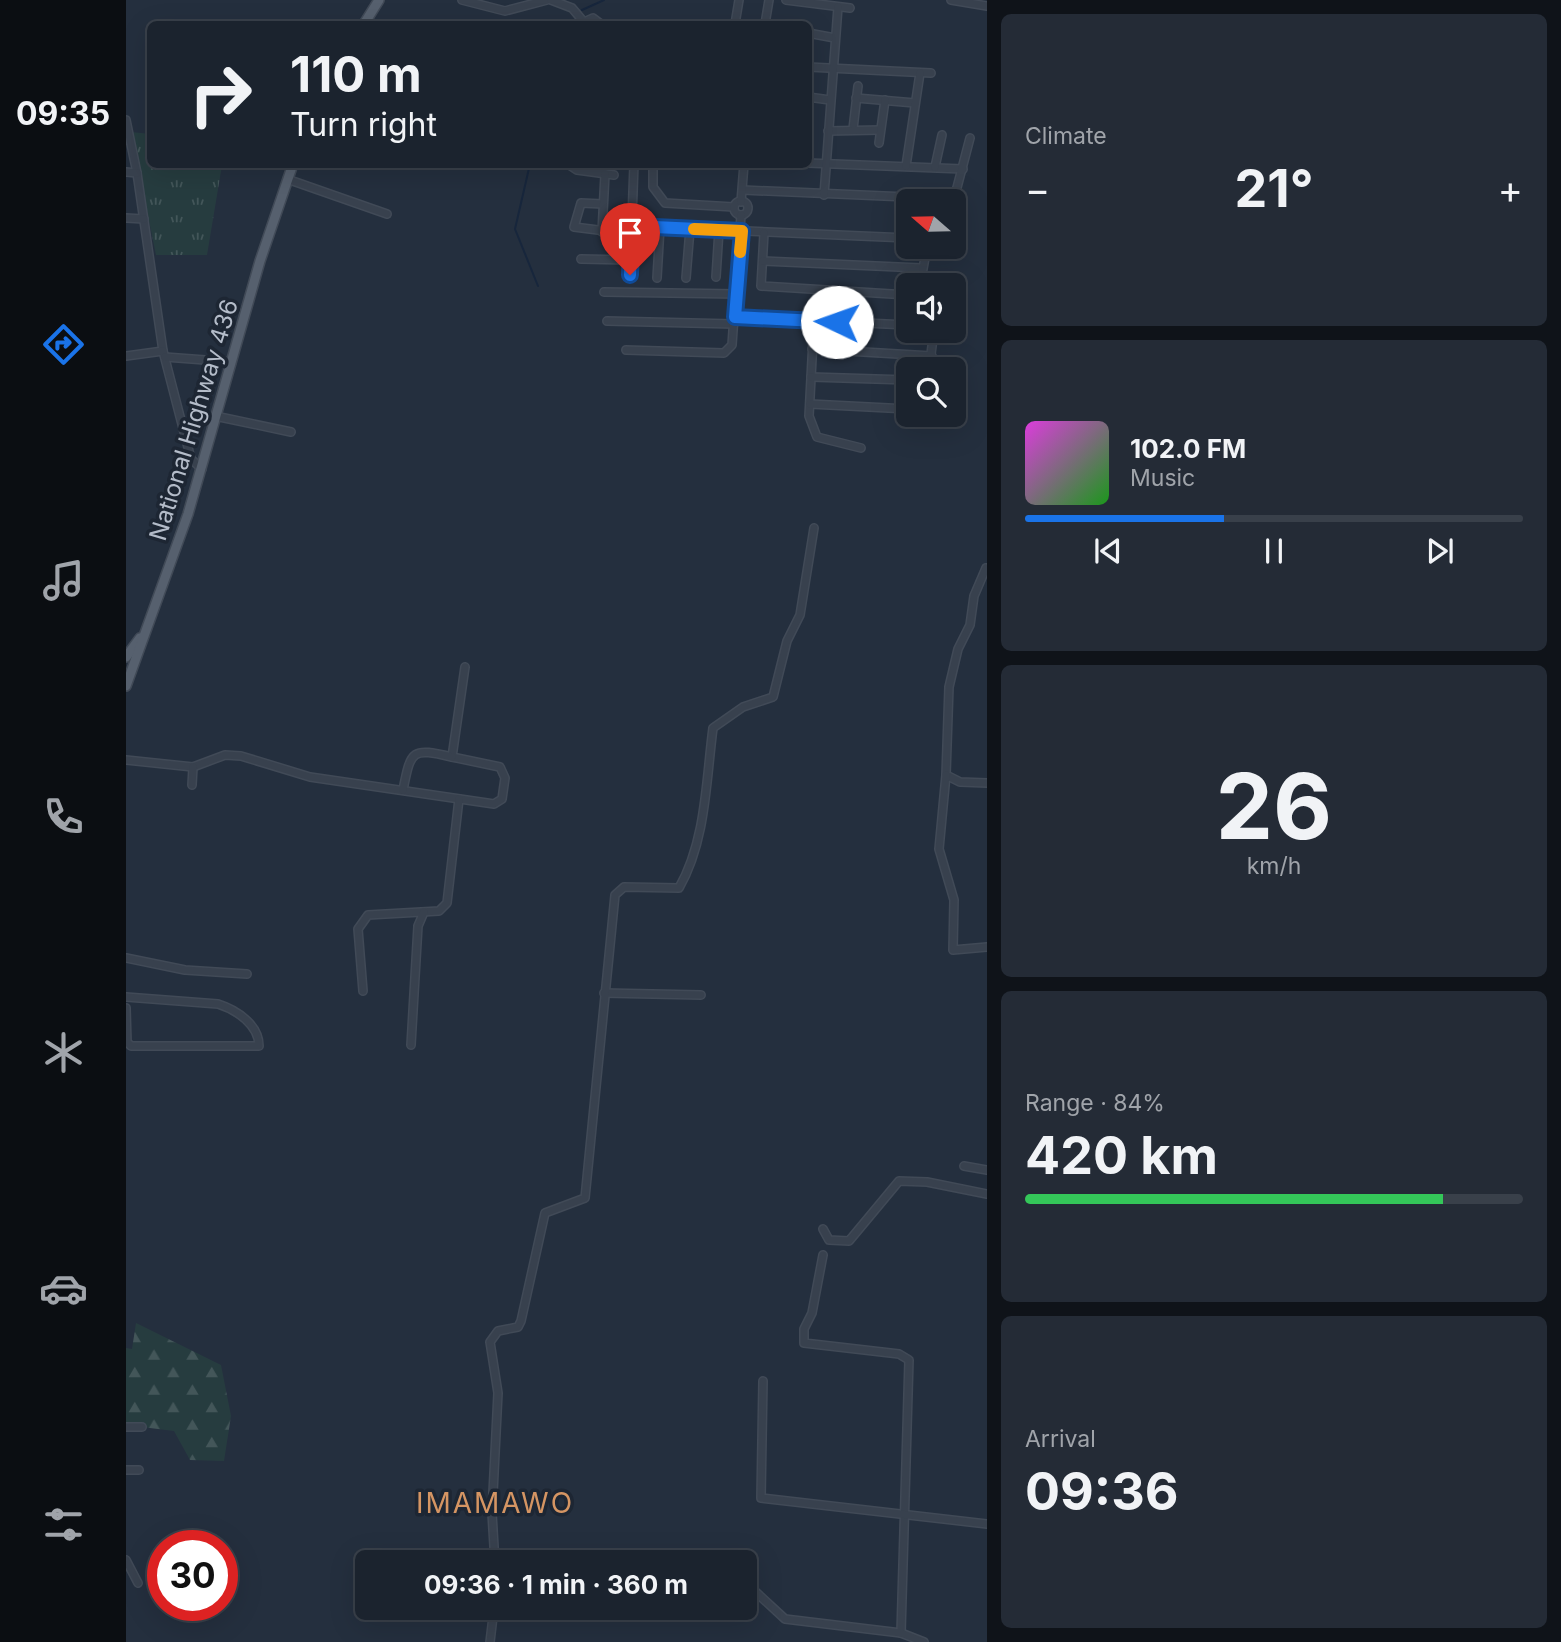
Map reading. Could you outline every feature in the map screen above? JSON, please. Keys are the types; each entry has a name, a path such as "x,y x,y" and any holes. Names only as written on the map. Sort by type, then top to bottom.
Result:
{"main road":[{"path":"366,21 379,0"},
{"name":"National Highway 436","path":"127,682 202,470 215,416 291,168"},
{"path":"126,657 146,628"}],"street":[{"path":"462,0 505,11 549,0 572,8 581,21"},
{"path":"736,21 739,0"},
{"path":"766,21 769,0"},
{"path":"786,0 850,8"},
{"path":"951,0 987,6"},
{"path":"824,195 838,7"},
{"path":"812,34 835,38"},
{"path":"812,68 931,74"},
{"path":"906,166 919,73"},
{"path":"853,128 858,86"},
{"path":"812,98 830,100"},
{"path":"856,98 915,103"},
{"path":"879,143 885,100"},
{"path":"126,120 137,173 164,354 191,459 202,470"},
{"path":"828,131 853,128 880,130"},
{"path":"935,167 942,135"},
{"path":"743,190 954,199 970,138"},
{"path":"812,163 963,169"},
{"path":"574,168 614,176"},
{"path":"630,275 634,168"},
{"path":"653,168 653,187 666,203 737,205 748,208 741,215"},
{"path":"626,350 724,352 732,345 742,231 737,205 743,190 744,168"},
{"path":"126,172 137,173"},
{"path":"602,232 605,174"},
{"path":"287,179 387,214"},
{"path":"603,204 581,203 574,223 579,230 614,232"},
{"path":"126,218 144,219"},
{"path":"632,226 896,238"},
{"path":"657,278 660,227"},
{"path":"686,278 690,229"},
{"path":"716,277 719,230"},
{"path":"764,233 761,286 896,294"},
{"path":"581,259 630,260"},
{"path":"921,273 924,259"},
{"path":"763,261 922,268"},
{"path":"604,292 737,294"},
{"path":"607,321 734,320 896,324"},
{"path":"814,321 809,416 817,437 861,448"},
{"path":"812,349 932,356 933,343"},
{"path":"126,356 164,354 232,362"},
{"path":"811,377 896,380"},
{"path":"810,404 896,408"},
{"path":"215,416 291,432"},
{"path":"494,1550 492,1513 498,1393 490,1342 498,1331 518,1327 521,1321 545,1213 585,1198 615,895 624,887 678,888 687,873 699,830 713,728 743,707 773,697 788,641 800,615 814,528"},
{"path":"986,568 974,596 970,625 958,649 949,687 946,775 939,849 954,900 953,950 987,947"},
{"path":"452,757 465,667"},
{"path":"126,760 193,768 225,755 279,766 310,777 494,804 502,799 505,778 500,767 424,751 409,758 403,790"},
{"path":"192,785 193,768"},
{"path":"946,775 960,782 987,783"},
{"path":"363,991 358,929 362,920 368,915 439,911 447,902 459,799"},
{"path":"411,1045 418,926 424,912"},
{"path":"126,958 184,970 247,974"},
{"path":"604,993 701,995"},
{"path":"126,997 218,1004 232,1009 250,1022 259,1046 131,1046 127,1042 126,1008"},
{"path":"964,1166 987,1170"},
{"path":"823,1229 829,1240 849,1241 899,1181 927,1182 987,1194"},
{"path":"823,1255 812,1313 803,1337 804,1343 899,1354 909,1360 901,1633"},
{"path":"763,1381 761,1498 987,1524"},
{"path":"126,1427 142,1427"},
{"path":"126,1470 139,1470"},
{"path":"126,1560 138,1583"},
{"path":"757,1593 785,1619 901,1633 924,1642"},
{"path":"490,1642 493,1620"}],"green space":[{"path":"131,132 147,134 147,168 222,168 207,255 156,255"},
{"path":"136,1323 221,1365 231,1416 224,1461 190,1460 174,1431 126,1425 126,1348 132,1349"}],"waterway":[{"path":"582,10 604,0"},
{"path":"529,168 515,229 538,286"}],"slow traffic":[{"path":"694,229 742,231 740,252"}],"district":[{"name":"IMAMAWO","path":"495,1503"}],"route":[{"path":"630,275 632,226 742,231 735,317 837,322"}]}
